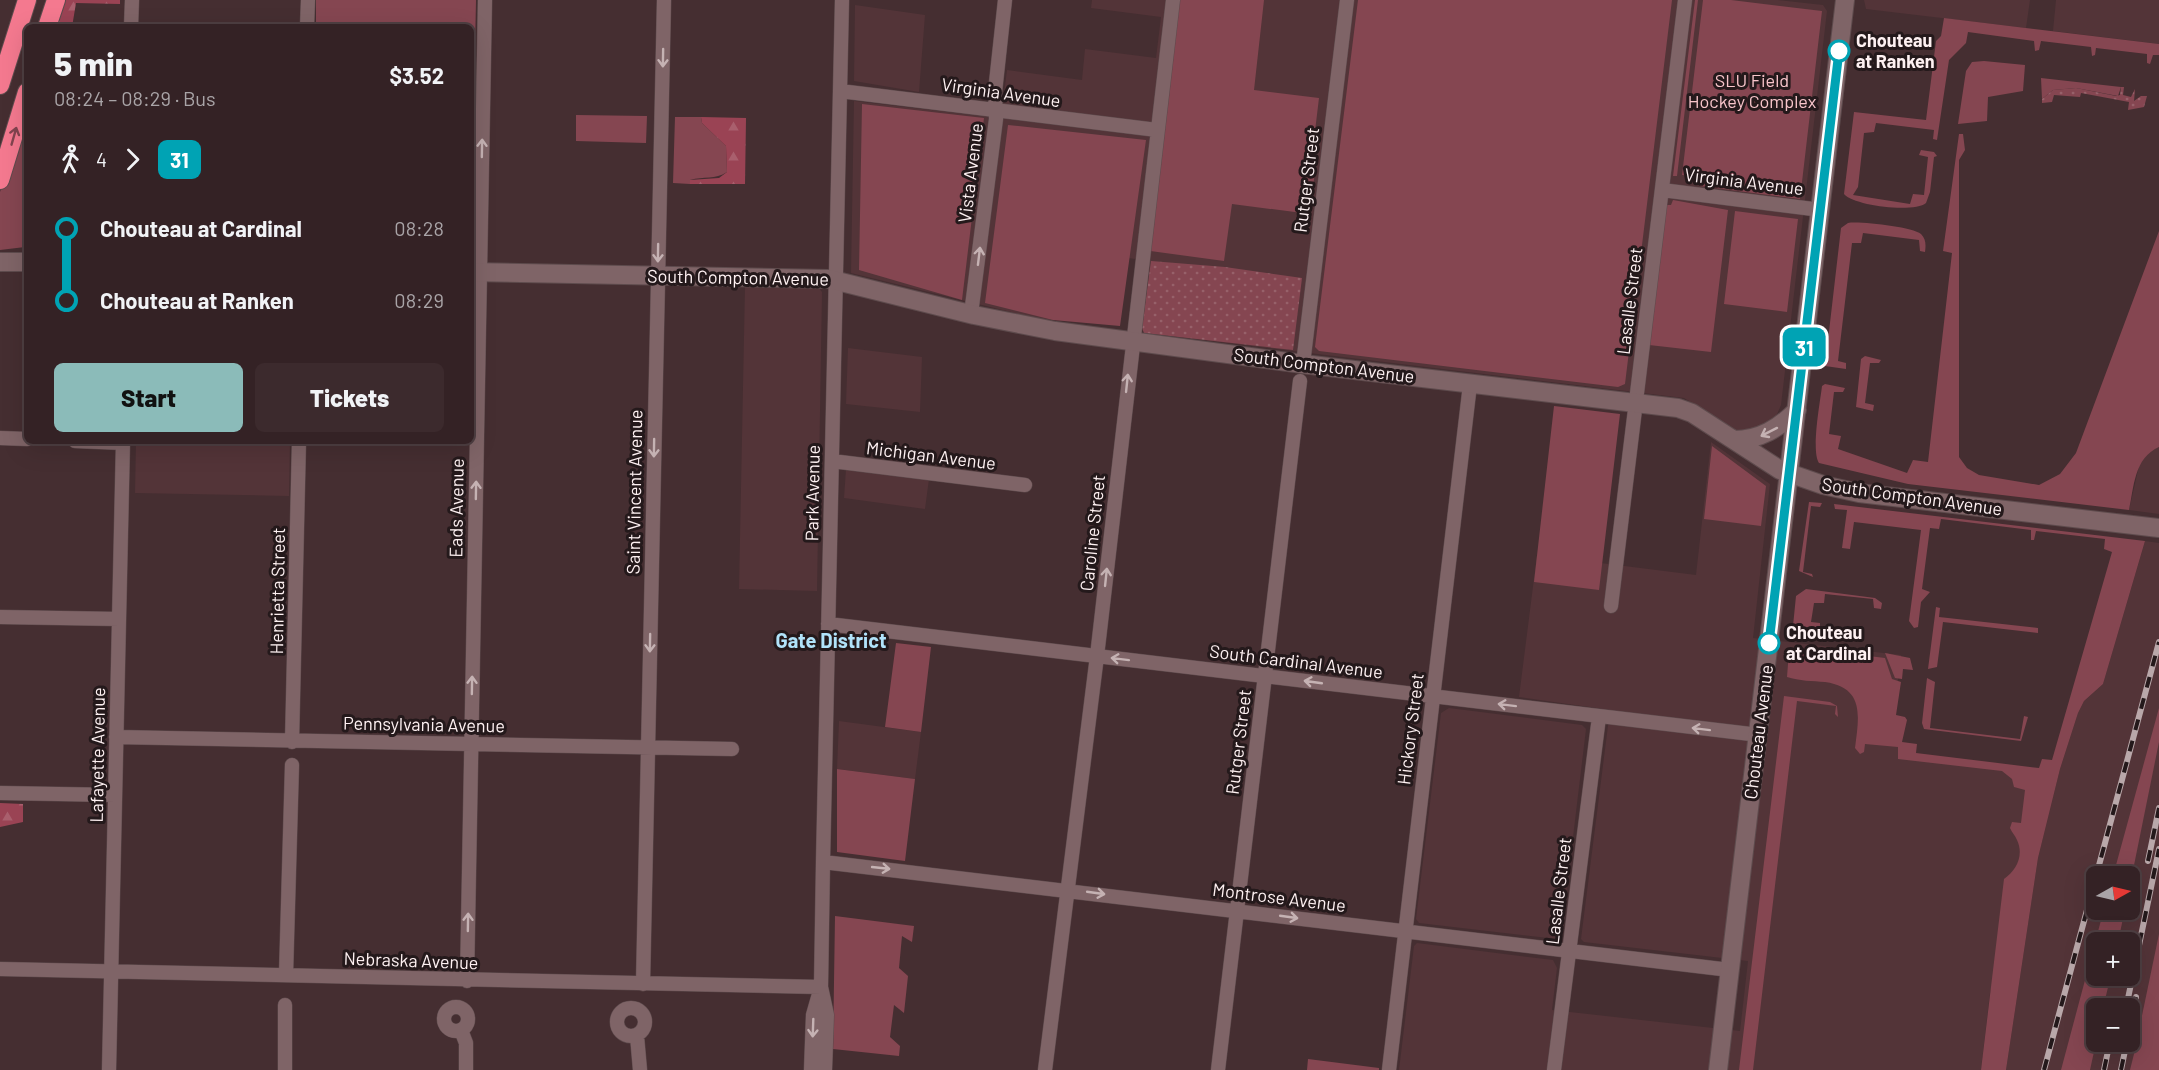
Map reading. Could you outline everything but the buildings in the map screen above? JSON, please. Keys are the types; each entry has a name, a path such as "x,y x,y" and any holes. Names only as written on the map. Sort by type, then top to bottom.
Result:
{"highway":[{"path":"0,85 27,0"},
{"path":"48,24 56,0"},
{"path":"0,180 24,102"}],"main road":[{"name":"Chouteau Avenue","path":"1718,1070 1845,0"},
{"path":"0,262 24,262"},
{"name":"South Compton Avenue","path":"475,272 836,280 972,314 1054,331 1132,342 1301,373 1636,402 1685,410 1770,465 1789,474 1859,493 2159,528"},
{"path":"1734,440 1753,438 1769,432 1797,410"}],"street":[{"path":"131,24 132,0"},
{"path":"307,24 308,0"},
{"name":"Eads Avenue","path":"474,390 475,272 485,0"},
{"name":"Saint Vincent Avenue","path":"643,984 664,0"},
{"name":"Park Avenue","path":"825,1070 826,1015 821,987 842,0"},
{"name":"Vista Avenue","path":"972,314 996,119 1005,0"},
{"name":"Caroline Street","path":"1045,1070 1097,656 1173,0"},
{"name":"Rutger Street","path":"1218,1070 1347,0"},
{"name":"Lasalle Street","path":"1611,606 1685,0"},
{"name":"Virginia Avenue","path":"840,91 1157,130"},
{"name":"Virginia Avenue","path":"1662,190 1821,210"},
{"name":"Hickory Street","path":"1389,1070 1469,393"},
{"path":"0,438 24,439"},
{"name":"Lafayette Avenue","path":"109,1070 123,444"},
{"name":"Henrietta Street","path":"292,742 299,444"},
{"name":"Eads Avenue","path":"467,981 474,444"},
{"name":"Michigan Avenue","path":"832,461 1025,485"},
{"path":"0,617 119,619"},
{"name":"South Cardinal Avenue","path":"828,624 1759,735"},
{"name":"Lasalle Street","path":"1554,1070 1599,717"},
{"name":"Pennsylvania Avenue","path":"116,737 732,749"},
{"path":"286,975 292,765"},
{"path":"0,793 115,795"},
{"name":"Montrose Avenue","path":"823,862 1068,889 1730,970"},
{"name":"Nebraska Avenue","path":"0,969 821,987"},
{"name":"Park Avenue","path":"811,1070 813,1015 821,987"},
{"path":"285,1005 285,1070"},
{"path":"461,1030 466,1043 466,1070"},
{"path":"637,1036 640,1070"}],"shaded area":[{"path":"1092,0 1778,0 1823,5 1827,11 1781,405 1775,419 1758,432 1738,431 1684,398 1144,333 1142,328 1150,261 1062,249 1052,322 851,273 854,101 1001,118 1007,70 1082,80 1085,49 1156,58 1161,17 1091,8"},
{"path":"1864,0 2030,0 2026,28 1866,9"},
{"path":"2056,0 2159,0 2159,44 2053,31"},
{"path":"855,5 925,15 919,92 854,81"},
{"path":"745,286 818,287 822,292 817,591 739,589"},
{"path":"848,348 922,357 920,412 846,404"},
{"path":"1711,442 1770,484 1753,638 1901,655 1893,720 1904,721 1900,757 2048,775 1990,993 1981,1070 1399,1070 1414,946 1417,943 1553,960 1557,968 1552,1010 1740,1031 1748,961 1584,942 1581,939 1610,710 1519,697 1537,555 1696,575"},
{"path":"136,444 290,444 289,496 135,493"},
{"path":"2159,447 2159,514 2129,510 2139,466 2148,452"},
{"path":"846,469 929,479 925,509 844,498"},
{"path":"2145,541 2159,543 2159,1070 2006,1070 2038,858 2060,769 2084,701 2103,684"},
{"path":"1449,708 1582,725 1586,729 1561,937 1557,939 1419,923 1416,919 1441,713"},
{"path":"839,721 921,732 915,779 837,769"}],"green space":[{"path":"64,0 120,0 120,4 76,3 72,24 55,24"},
{"path":"316,0 476,0 474,100 474,24 316,24"},
{"path":"1180,0 1264,0 1254,90 1319,98 1312,156 1316,162 1310,214 1232,204 1224,261 1143,250"},
{"path":"1358,0 1672,0 1625,384 1618,387 1319,351 1315,347"},
{"path":"1695,0 1698,0 1677,176 1673,176"},
{"name":"SLU Field Hockey Complex","path":"1703,0 1731,0 1822,11 1800,199 1700,186 1701,177 1682,175"},
{"path":"1944,18 2159,44 2159,55 2153,55 2150,64 2147,63 2147,54 2096,48 2095,55 2092,56 2091,47 2041,41 2039,50 2035,51 2034,41 1968,32 1966,43 1949,60 1937,140 1933,139 1934,130 1876,123 1874,132 1864,133 1858,187 1853,195 1910,204 1913,194 1924,195 1928,157 1919,155 1921,150 1934,152 1937,156 1934,157 1930,192 1926,203 1910,208 1897,208 1871,205 1850,198 1844,194 1854,112 1926,120 1936,41 1941,36"},
{"path":"1972,62 2025,65 2023,91 1988,97 1987,121 1958,124 1966,71"},
{"path":"2041,78 2121,87 2118,96 2076,88 2053,90 2042,99"},
{"path":"2121,87 2124,87 2123,95 2131,97 2135,89 2134,101 2141,96 2147,96 2144,107 2128,110 2129,102 2081,93 2080,97 2054,95 2052,102 2042,103 2042,99 2053,90 2076,88 2116,96 2120,95"},
{"path":"862,104 984,118 962,300 859,270"},
{"path":"576,115 647,116 646,143 576,141"},
{"path":"675,117 701,117 702,123 726,146 727,172 718,176 690,180 690,184 673,183"},
{"path":"701,117 746,118 745,184 690,184 690,180 719,178 727,172 726,146 702,123"},
{"path":"24,118 24,247 0,250 0,192"},
{"path":"1008,125 1146,140 1120,326 1053,320 985,303"},
{"path":"1959,134 1963,134 1965,150 1959,160 1959,457 1967,468 1979,475 2039,485 2060,474 2076,453 2159,231 2159,447 2144,458 2136,474 2129,510 1908,484 1819,463 1816,448 1817,426 1822,386 1825,384 1845,388 1843,392 1834,392 1829,434 1841,436 1838,449 1907,473 1913,460 1928,462 1952,253 1943,251"},
{"path":"1673,200 1728,210 1711,352 1649,345 1666,205 1671,205"},
{"path":"1735,211 1798,219 1787,312 1724,304"},
{"path":"1848,223 1886,225 1916,231 1925,240 1925,252 1920,251 1919,240 1863,233 1861,243 1852,243 1838,361 1846,363 1846,369 1825,366 1841,228"},
{"path":"1151,261 1225,267 1302,278 1293,350 1144,333 1142,328"},
{"path":"1865,356 1881,360 1879,363 1870,363 1865,403 1874,405 1873,411 1856,407 1861,359"},
{"path":"1554,406 1620,414 1599,590 1534,582"},
{"path":"1712,446 1766,486 1761,526 1704,519"},
{"path":"1809,502 1822,503 1820,507 1811,506 1803,572 1812,574 1813,577 1799,571"},
{"path":"1834,504 2145,541 2103,684 2084,701 2060,769 2038,858 2006,1070 1981,1070 2004,879 2016,867 2020,851 2010,828 2012,822 2021,823 2025,790 2014,787 2012,779 2002,771 1898,759 1898,747 1865,744 1864,752 1860,754 1855,748 1858,715 1853,697 1838,685 1787,677 1789,651 1805,648 1885,658 1892,679 1901,682 1896,715 1905,717 1907,720 1902,742 1917,744 1916,753 2039,768 2042,759 2052,760 2112,552 2104,549 2105,539 2036,531 2034,540 2031,540 2031,530 1941,519 1939,529 1930,528 1922,589 1930,592 1921,602 1918,627 1914,628 1909,621 1921,530 1854,522 1850,549 1842,548 1847,510 1835,509"},
{"path":"1806,589 1875,598 1882,603 1881,609 1874,608 1873,599 1825,594 1824,603 1814,603 1811,622 1820,623 1820,628 1793,626 1796,596"},
{"path":"1936,607 1940,608 1939,617 2038,628 2038,633 1943,622 1937,667 1928,669"},
{"path":"896,643 931,647 921,732 885,727"},
{"path":"1885,653 1910,658 1913,670 1903,669 1902,679 1895,678"},
{"path":"1927,678 1935,682 1930,728 2020,739 2024,716 2028,717 2021,741 1924,729 1922,723"},
{"path":"1784,696 1830,702 1837,706 1838,717 1835,714 1836,706 1797,701 1753,1070 1739,1070"},
{"path":"2159,708 2159,742 2134,866 2116,866"},
{"path":"837,769 915,779 905,861 837,852"},
{"path":"0,803 23,804 23,822 0,827"},
{"path":"835,916 914,926 912,942 902,936 899,968 908,976 904,1013 894,1005 890,1037 900,1046 899,1056 833,1049"},
{"path":"2101,920 2123,920 2120,932 2098,932"},
{"path":"2159,934 2159,1070 2130,1070 2134,1052 2140,1052 2140,1025"},
{"path":"2086,976 2086,986 2108,986 2105,998 2086,998 2086,1052 2094,1052 2090,1070 2061,1070"},
{"path":"1308,1059 1379,1068 1379,1070 1307,1070"}],"railway":[{"path":"2044,1070 2159,642"},
{"path":"2148,861 2159,808"},
{"path":"2128,998 2159,849"},
{"path":"2104,1070 2108,1052"},
{"path":"2121,1070 2125,1052"}],"bus line":[{"name":"31","path":"1769,643 1839,51"}],"place":[{"name":"Chouteau at Ranken","path":"1839,51"},
{"name":"Chouteau at Cardinal","path":"1769,643"}],"district":[{"name":"Gate District","path":"831,641"}]}
